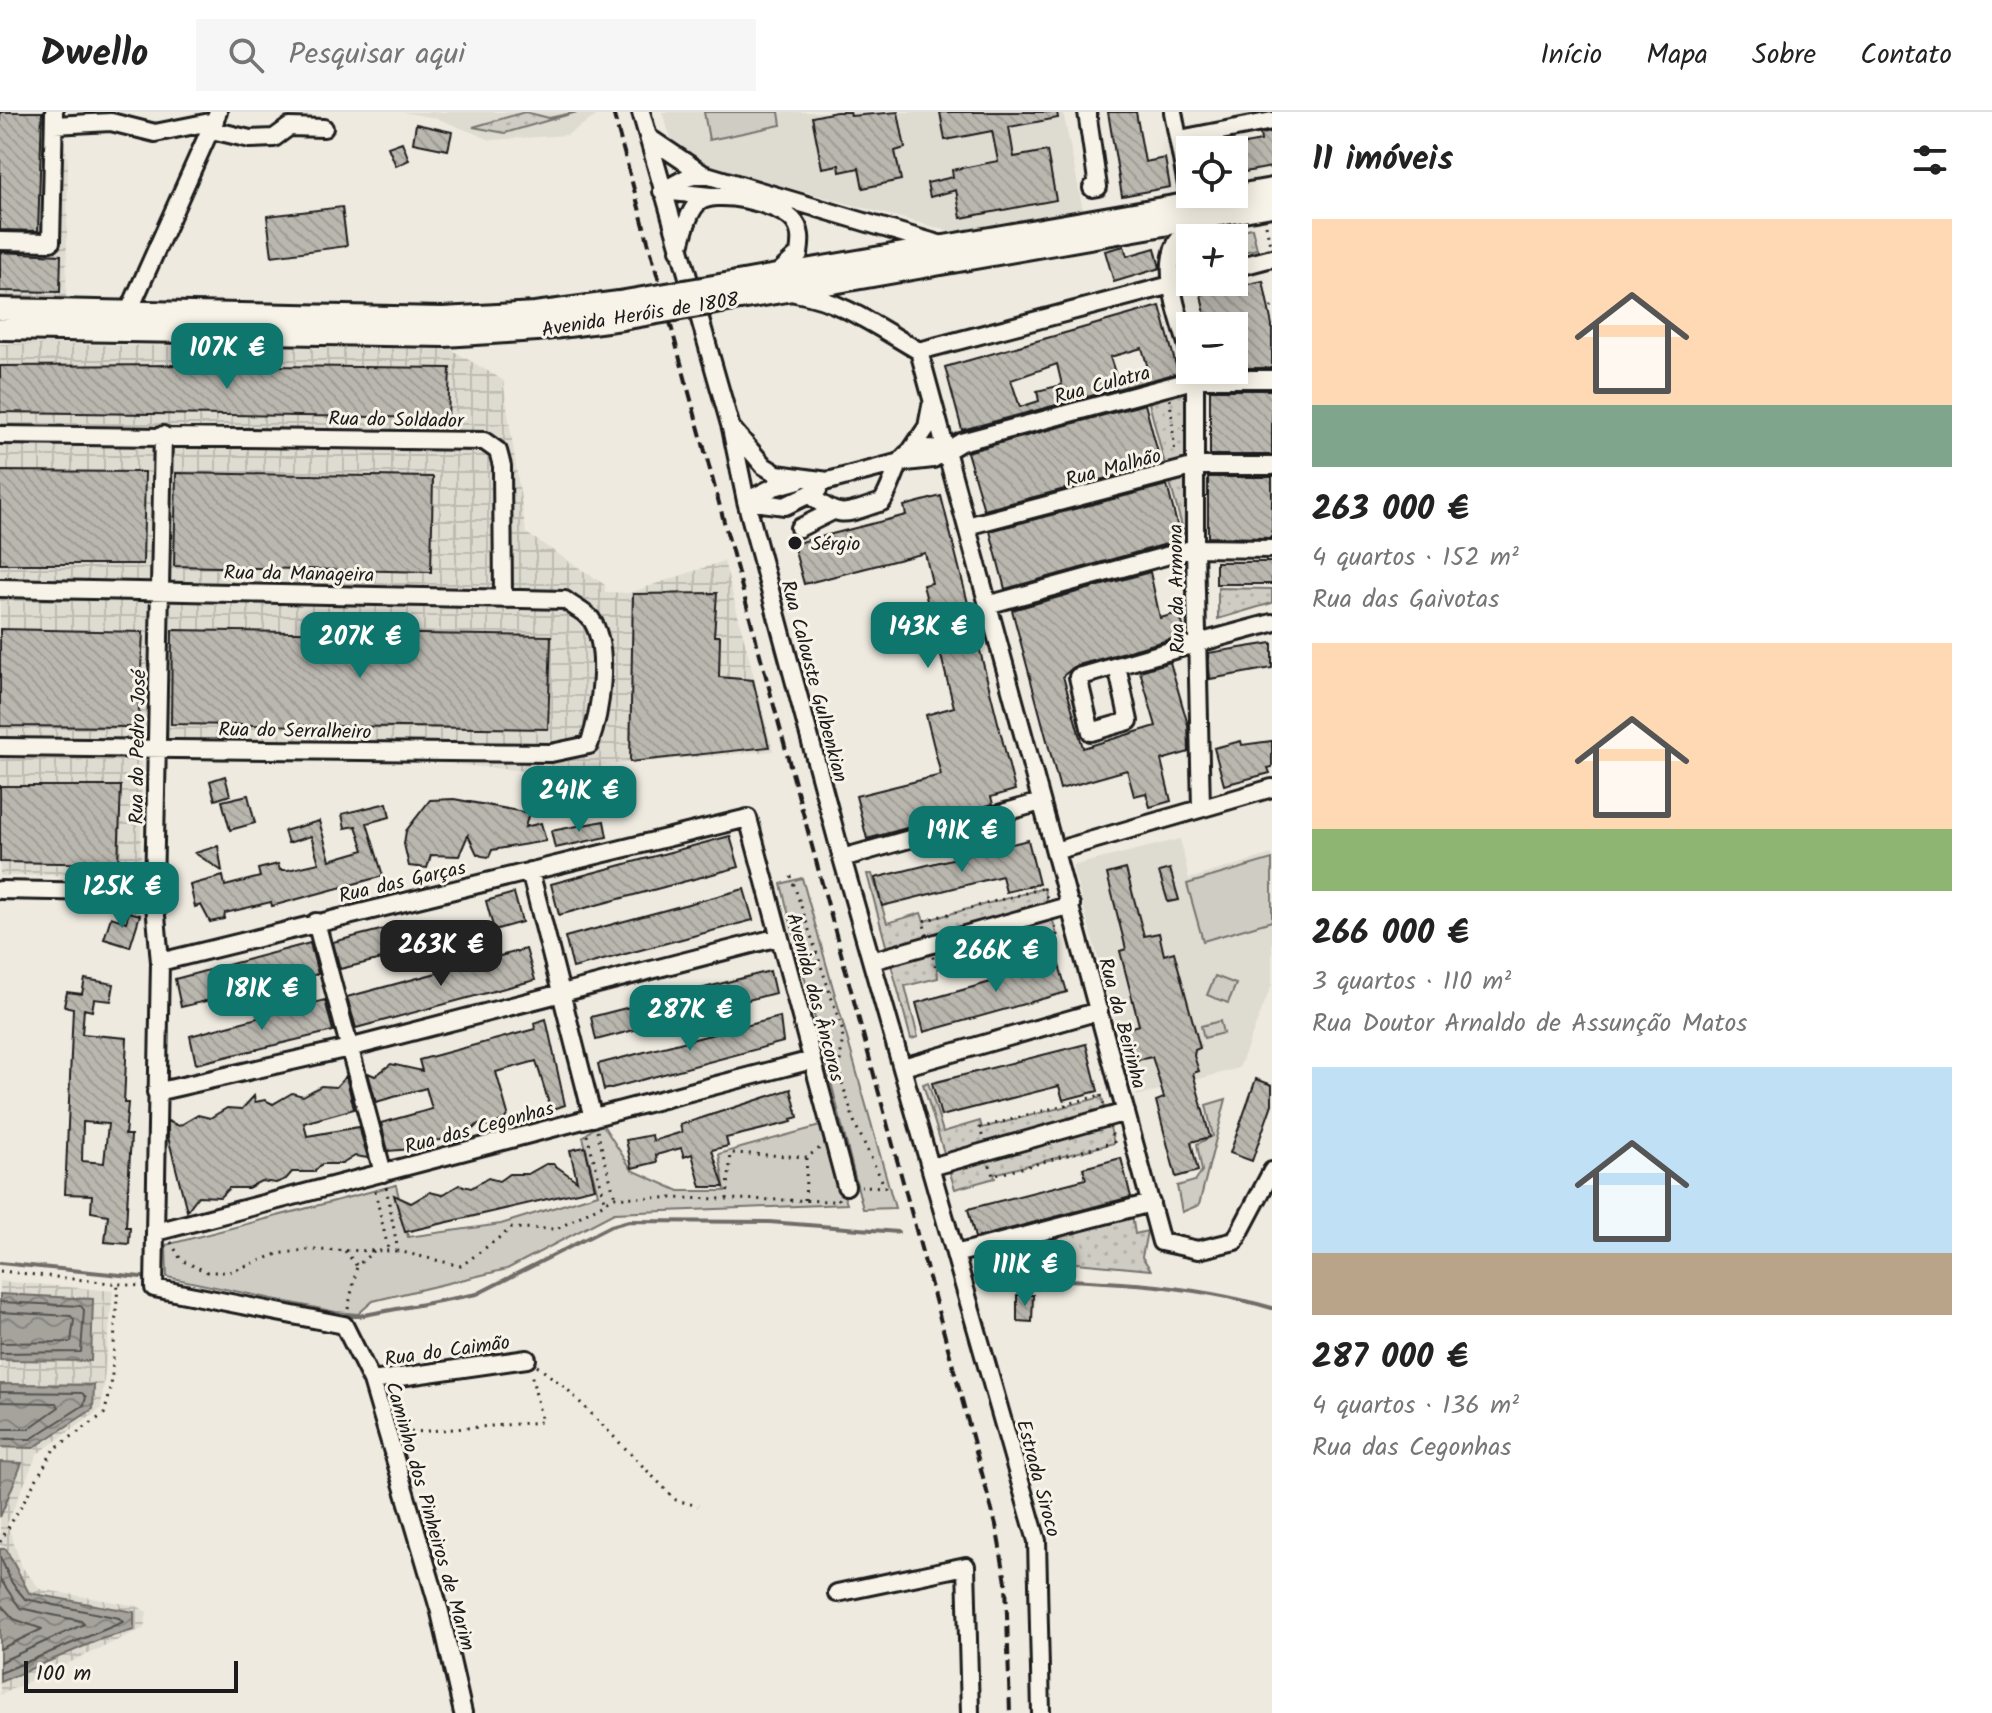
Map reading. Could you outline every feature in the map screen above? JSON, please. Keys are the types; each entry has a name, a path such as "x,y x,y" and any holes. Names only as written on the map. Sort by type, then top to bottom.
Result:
{"main road":[{"name":"Avenida Heróis de 1808","path":"1248,193 1272,189"},
{"name":"Avenida Heróis de 1808","path":"779,284 944,246 1176,204"},
{"name":"Avenida Heróis de 1808","path":"0,329 444,336 537,330 621,310 739,290 1263,213"},
{"name":"Avenida Heróis de 1808","path":"0,309 443,318 621,310"}],"street":[{"name":"Rua Calouste Gulbenkian","path":"641,112 731,428 746,501 842,858 955,1257"},
{"path":"1087,112 1098,187 1092,188"},
{"path":"1173,112 1179,136"},
{"path":"0,241 51,242 54,118 111,122 155,133 215,121 250,139 274,138 289,127 324,128"},
{"path":"129,311 215,121"},
{"path":"1195,136 1272,121"},
{"path":"648,137 703,174 944,246"},
{"path":"662,191 686,178 703,174"},
{"path":"662,191 745,199 778,210 793,220 801,236 799,254 779,284 842,306 919,351 1176,284"},
{"path":"679,252 697,204 711,196"},
{"path":"1178,312 1171,285 1170,259 1177,239 1198,225 1240,220 1263,213"},
{"path":"1248,263 1272,255"},
{"name":"Rua da Beirinha","path":"919,351 1161,1242 1198,1250 1235,1241 1272,1171"},
{"name":"Rua Culatra","path":"1248,377 1272,379"},
{"name":"Rua Culatra","path":"828,481 907,459 933,459 961,442 1176,383"},
{"name":"Rua da Armona","path":"1196,384 1195,548 1201,807"},
{"path":"799,528 831,512 847,513 882,502 927,427 932,400"},
{"path":"731,428 764,466 801,479 828,481"},
{"name":"Rua do Soldador","path":"0,435 484,441 498,451 502,466 503,597"},
{"name":"Rua do Pedro José","path":"158,1287 156,1260 160,1231 156,1092 160,962 154,893 163,435"},
{"path":"907,459 939,473 957,490"},
{"name":"Rua Malhão","path":"967,526 1196,466 1272,466"},
{"path":"746,501 774,487 801,479"},
{"path":"757,539 764,520 785,506 811,496 828,481"},
{"path":"811,496 831,512"},
{"path":"746,501 785,506"},
{"path":"987,605 1195,548 1272,549"},
{"name":"Rua da Manageira","path":"0,588 565,600 591,619 599,644 600,715 589,745"},
{"path":"1117,666 1272,623"},
{"name":"Rua do Serralheiro","path":"0,747 551,753 589,745"},
{"path":"1055,851 1272,788"},
{"path":"842,858 1041,802"},
{"name":"Rua das Garças","path":"160,962 748,818"},
{"name":"Avenida das Âncoras","path":"748,818 846,1186"},
{"path":"530,871 562,994 590,1122"},
{"path":"0,890 154,893"},
{"path":"872,961 1071,905"},
{"path":"316,922 349,1048 377,1174"},
{"path":"156,1092 349,1048 779,937"},
{"path":"903,1067 1099,1011"},
{"name":"Rua das Cegonhas","path":"160,1231 590,1122 812,1060"},
{"path":"931,1167 1126,1112"},
{"path":"955,1257 1151,1203"},
{"name":"Estrada Siroco","path":"955,1257 1037,1541 1041,1713"},
{"path":"158,1287 344,1325"},
{"name":"Caminho dos Pinheiros de Marim","path":"344,1325 372,1381 440,1612 463,1713"},
{"name":"Rua do Caimão","path":"372,1381 527,1359"},
{"path":"837,1593 966,1566 970,1713"}],"path":[{"path":"1263,213 1272,255"},
{"path":"1169,386 1177,471"},
{"path":"160,1231 181,1260 207,1272 229,1272 278,1254 376,1249 461,1266 512,1228 557,1229 615,1197 837,1201 846,1186 885,1187 855,1124 839,1073 843,1032 791,876"},
{"path":"923,921 1044,888"},
{"path":"936,968 1057,935"},
{"path":"980,1128 1101,1095"},
{"path":"590,1122 615,1197"},
{"path":"590,1122 605,1200"},
{"path":"993,1176 1114,1142"},
{"path":"727,1199 731,1153 807,1157 823,1146"},
{"path":"805,1200 807,1157"},
{"path":"377,1174 398,1251"},
{"path":"377,1174 389,1253"},
{"path":"344,1325 357,1266 376,1249"},
{"path":"344,1250 357,1266"},
{"path":"0,1271 158,1287"},
{"path":"0,1542 54,1449 104,1414 111,1389 118,1284"},
{"path":"387,1434 542,1422 527,1359"},
{"path":"527,1359 566,1388 676,1500 698,1506"}],"shaded area":[{"path":"0,112 59,112 68,162 66,301 0,299"},
{"path":"402,112 596,112 598,115 567,135 491,140 436,118"},
{"path":"525,112 549,118 577,112 505,133 473,127"},
{"path":"662,112 1063,112 1083,210 988,229 949,231 706,165 686,154 671,138"},
{"path":"704,112 779,112 781,125 709,140"},
{"path":"1252,228 1257,249 1248,251 1248,229"},
{"path":"0,344 450,349 503,380 526,533 605,585 605,592 629,593 724,561 773,751 601,765 600,778 142,735 141,874 0,876"},
{"path":"1185,391 1191,395 1187,458 1165,465 1149,403"},
{"path":"1187,479 1187,544 1170,483"},
{"path":"1218,588 1272,589 1272,603 1218,619"},
{"path":"1180,839 1189,879 1272,854 1272,984 1239,1068 1137,1096 1072,866"},
{"path":"1272,859 1272,921 1203,941 1187,884"},
{"path":"867,874 872,874 887,923 921,913 924,921 1044,888 1057,935 937,968 938,978 905,986 918,1037 911,1039"},
{"path":"802,878 895,1208 863,1209 781,884"},
{"path":"1215,976 1236,984 1228,1003 1207,995"},
{"path":"1220,1021 1223,1033 1204,1038 1201,1026"},
{"path":"928,1082 943,1132 980,1121 982,1128 1102,1097 1114,1143 994,1174 995,1178 955,1189 923,1084"},
{"path":"1226,1099 1199,1205 1182,1212 1177,1186 1195,1181 1202,1171 1197,1144 1213,1136 1206,1105"},
{"path":"601,1122 632,1170 679,1191 725,1191 719,1154 820,1126 847,1204 614,1213 507,1269 373,1301 358,1314 167,1277 166,1245 396,1185 408,1237 501,1224 598,1194 583,1137"},
{"path":"1132,1215 1135,1234 1147,1231 1142,1257 1151,1270 981,1254"},
{"path":"0,1281 113,1291 101,1409 37,1454 7,1524 22,1567 40,1589 137,1606 147,1612 144,1628 0,1695"}],"water":[{"path":"0,1294 93,1299 91,1361 0,1360"},
{"path":"0,1384 94,1385 93,1409 33,1448 0,1447"},
{"path":"0,1462 22,1463 0,1517"},
{"path":"0,1549 6,1549 29,1593 134,1612 134,1630 101,1639 0,1682"}],"building":[{"path":"0,112 42,112 38,231 0,230"},
{"path":"850,112 851,116 898,112 905,148 895,151 901,180 863,188 859,168 840,172 839,165 822,168 812,117"},
{"path":"940,112 1057,112 1058,118 1009,127 1014,157 1047,151 1056,200 961,218 956,190 930,197 927,183 953,177 952,170 998,161 992,131 945,140"},
{"path":"1108,112 1136,112 1145,162 1165,158 1170,187 1122,196"},
{"path":"416,124 452,132 448,150 413,143"},
{"path":"1272,132 1272,167 1248,171 1248,143 1261,141 1260,134"},
{"path":"402,142 409,160 396,166 388,147"},
{"path":"342,207 347,246 272,256 267,216"},
{"path":"1124,246 1127,256 1155,248 1160,268 1114,282 1105,251"},
{"path":"0,252 61,255 60,292 0,291"},
{"path":"1263,281 1272,325 1272,368 1248,368 1248,312 1204,312 1201,296 1248,296 1248,284"},
{"path":"1160,306 1176,374 962,430 945,367","holes":["1142,348 1149,371 1117,379 1110,357","1057,364 1062,385 1037,391 1039,401 1020,407 1011,380"]},
{"path":"0,366 450,368 448,418 0,412"},
{"path":"1210,390 1272,390 1272,455 1210,455"},
{"path":"1145,404 1161,464 984,510 967,452"},
{"path":"0,471 145,472 143,564 0,564"},
{"path":"176,473 433,477 431,572 174,566"},
{"path":"1208,477 1272,477 1272,538 1208,537"},
{"path":"1167,485 1181,540 1005,589 990,531"},
{"path":"941,496 1015,790 991,797 993,804 867,839 856,796 941,775 926,715 954,707 923,585 932,583 925,553 804,584 793,544 906,515 904,506"},
{"path":"1216,562 1272,562 1272,584 1216,584"},
{"path":"1150,572 1160,618 1179,613 1186,635 1075,666 1063,676 1083,748 1156,726 1140,671 1170,662 1188,725 1189,752 1161,760 1171,801 1150,807 1146,793 1134,796 1127,770 1060,789 1012,610"},
{"path":"717,593 714,636 720,636 719,677 753,680 769,747 630,762 633,594"},
{"path":"0,629 143,632 138,727 0,726"},
{"path":"172,630 551,636 548,729 171,724"},
{"path":"1272,643 1272,668 1210,679 1208,653"},
{"path":"1241,741 1242,745 1272,741 1270,773 1224,785 1214,748"},
{"path":"225,776 230,795 215,800 210,781"},
{"path":"0,786 121,786 118,864 0,862"},
{"path":"248,795 255,823 230,830 222,801"},
{"path":"454,799 529,813 525,827 541,823 546,841 492,850 489,857 477,854 468,835 459,856 431,855 427,868 409,866 404,844 406,831 430,800"},
{"path":"387,803 390,817 367,823 383,876 272,906 271,902 225,913 224,919 210,922 201,905 195,907 190,885 223,876 225,886 260,877 258,869 278,864 280,870 288,870 319,863 311,836 288,843 284,831 319,821 330,860 364,850 356,826 345,828 342,814"},
{"path":"604,821 607,837 555,848 551,831"},
{"path":"730,836 739,867 559,915 551,884"},
{"path":"1028,840 1039,884 1006,892 1002,876 882,906 875,878"},
{"path":"218,846 222,871 195,853"},
{"path":"1126,869 1144,936 1159,933 1164,955 1174,952 1200,1048 1195,1050 1194,1056 1199,1071 1193,1073 1210,1137 1191,1142 1198,1171 1176,1177 1156,1101 1164,1098 1152,1057 1133,1061 1124,1029 1139,1025 1120,951 1126,949 1107,874"},
{"path":"1170,869 1179,900 1168,902 1159,872"},
{"path":"744,889 753,920 573,968 565,937"},
{"path":"514,893 522,922 494,930 486,901"},
{"path":"129,912 140,915 130,947 104,939 111,917 126,922"},
{"path":"416,921 423,949 340,969 333,942"},
{"path":"310,943 318,974 181,1007 175,979"},
{"path":"1054,948 1067,992 924,1032 916,1003 1030,971 1025,956"},
{"path":"526,949 535,980 356,1028 347,997"},
{"path":"770,971 775,993 596,1040 591,1017"},
{"path":"85,979 114,984 111,1001 94,999 92,1011 84,1009 82,1034 127,1038 124,1103 128,1103 125,1135 131,1135 126,1227 130,1227 129,1244 105,1242 108,1215 91,1212 92,1195 65,1194 73,1008 64,1006 67,992 82,994","holes":["83,1122 108,1124 104,1163 82,1161"]},
{"path":"325,1000 333,1031 196,1064 190,1036"},
{"path":"780,1017 783,1042 604,1090 598,1064"},
{"path":"546,1019 565,1105 551,1110 536,1061 496,1072 508,1114 504,1120 490,1126 478,1124 470,1132 450,1132 441,1140 421,1141 412,1149 388,1151 381,1123 432,1109 426,1088 376,1102 368,1073 375,1076 391,1064 422,1071 419,1060 535,1029 534,1023"},
{"path":"1086,1044 1098,1091 1063,1100 1059,1086 941,1116 932,1083"},
{"path":"346,1076 354,1109 304,1123 307,1136 359,1127 368,1158 355,1156 342,1164 322,1164 314,1172 292,1172 276,1183 261,1181 248,1188 229,1188 220,1197 198,1196 187,1211 168,1137 168,1121 179,1126 198,1115 210,1118 227,1108 242,1109 254,1096 255,1102 265,1100 273,1104 292,1093 303,1096 321,1086 336,1087"},
{"path":"1256,1079 1272,1085 1272,1104 1252,1161 1230,1153"},
{"path":"791,1089 798,1117 791,1119 792,1122 726,1138 728,1146 712,1150 724,1187 701,1187 692,1154 684,1157 681,1148 656,1155 657,1162 632,1168 626,1140 652,1135 653,1141 682,1132 680,1125"},
{"path":"585,1147 595,1188 405,1232 394,1195 411,1203 430,1192 442,1195 459,1185 471,1188 488,1178 499,1181 509,1174 528,1174 546,1164 553,1164 577,1181 570,1150"},
{"path":"1121,1158 1131,1197 975,1238 968,1209 1086,1179 1083,1168"},
{"path":"1017,1295 1033,1295 1032,1322 1017,1321"}],"waterway":[{"path":"336,1316 359,1316 477,1294 611,1226 629,1221 769,1222 898,1232"},
{"path":"0,1263 151,1278"},
{"path":"975,1277 1162,1287 1272,1308"}],"railway":[{"path":"613,112 996,1525 1006,1582 1010,1713"}],"place":[{"name":"Sérgio","path":"795,543"}]}
